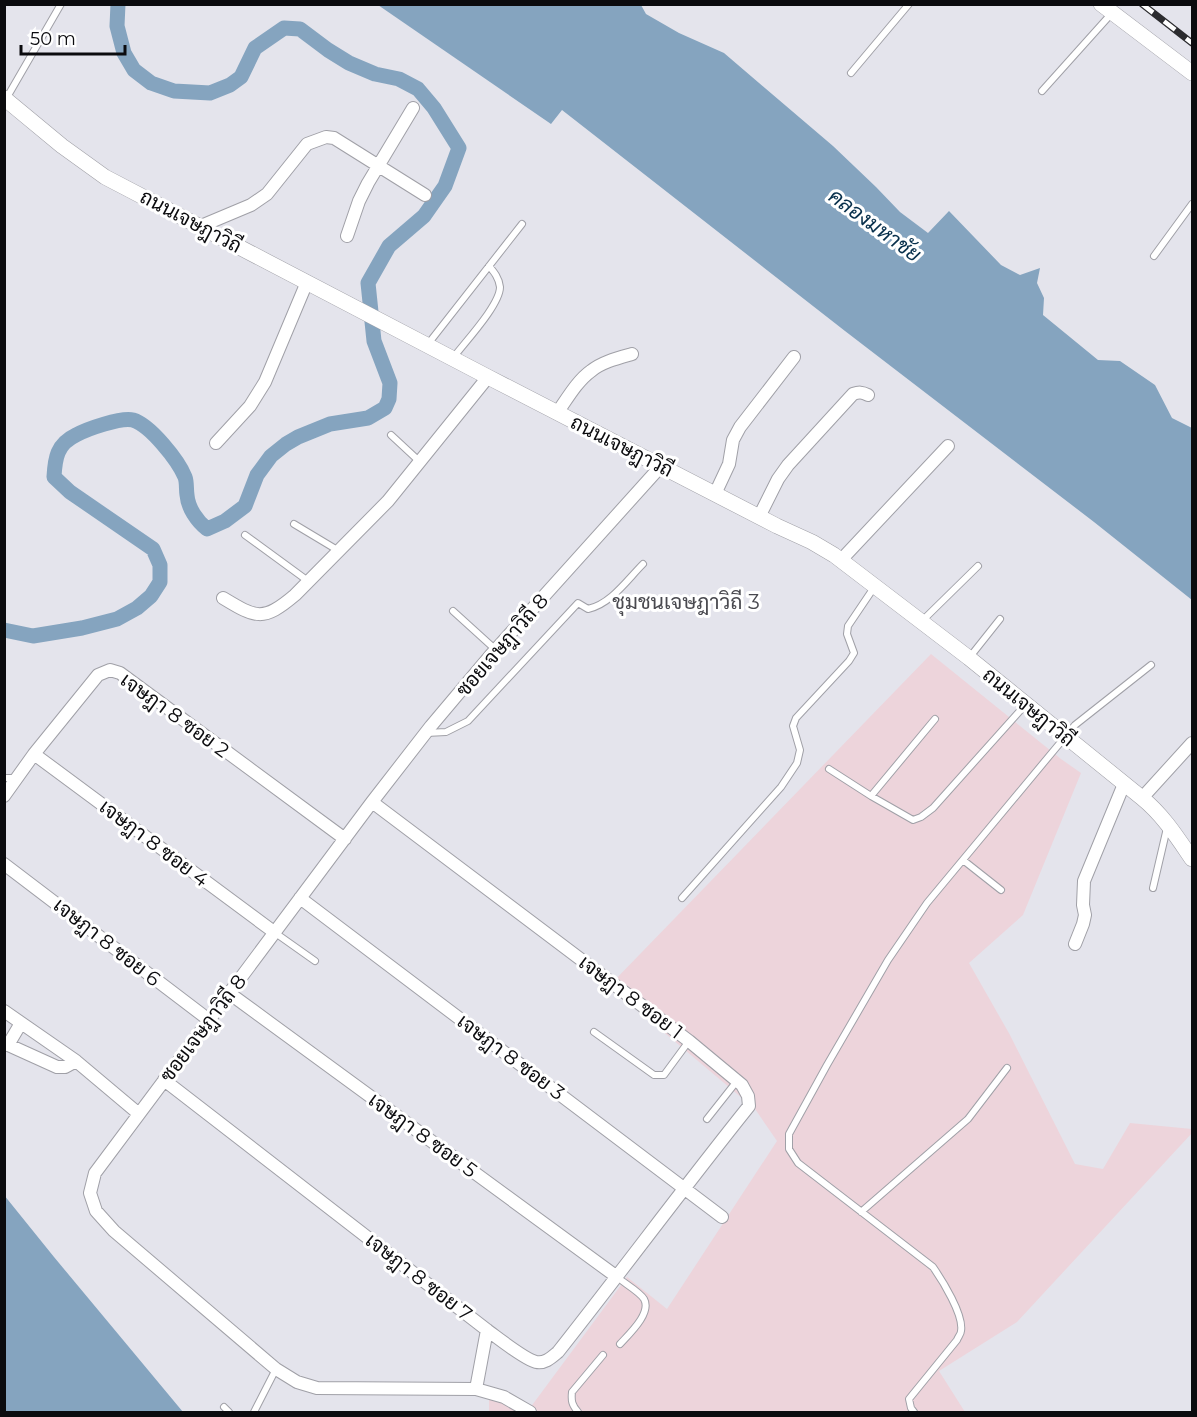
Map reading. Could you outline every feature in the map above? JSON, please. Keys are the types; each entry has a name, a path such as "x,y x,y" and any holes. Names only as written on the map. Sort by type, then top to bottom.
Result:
{"street":[{"path":"1107,9 1192,73"},
{"name":"ถนนเจษฎาวิถี","path":"5,98 62,146 105,177 557,413 812,542 841,560 969,658 1142,798 1168,824 1192,859"},
{"path":"347,236 359,201 412,108"},
{"path":"201,226 251,206 267,194 307,144 326,137 334,138 425,195"},
{"path":"216,443 250,406 265,382 307,282"},
{"path":"557,413 592,369 632,354"},
{"path":"715,494 729,464 733,440 794,357"},
{"path":"223,598 246,612 258,615 282,606 388,501 488,377"},
{"path":"759,517 778,479 788,465 853,394 863,392 868,395"},
{"path":"841,560 948,446"},
{"name":"ซอยเจษฎาวิถี 8","path":"530,1413 504,1397 476,1389 317,1388 297,1382 276,1369 114,1231 96,1211 90,1193 95,1173 274,932 426,733 496,650 661,466"},
{"name":"เจษฎา 8 ซอย 2","path":"4,796 11,778 34,754 98,675 110,670 120,673 345,838"},
{"path":"1142,798 1192,744"},
{"name":"เจษฎา 8 ซอย 4","path":"34,754 274,932"},
{"path":"1075,944 1085,915 1084,881 1124,784"},
{"name":"เจษฎา 8 ซอย 1","path":"372,802 689,1041 742,1086 748,1096 749,1106 651,1233"},
{"name":"เจษฎา 8 ซอย 6","path":"4,864 209,1020"},
{"name":"เจษฎา 8 ซอย 3","path":"300,898 722,1217"},
{"name":"เจษฎา 8 ซอย 5","path":"229,993 617,1277"},
{"path":"4,1011 76,1061 139,1114"},
{"path":"21,1023 6,1044 57,1067 65,1067 76,1061"},
{"name":"เจษฎา 8 ซอย 7","path":"164,1080 487,1329 527,1358 538,1362 548,1360 558,1352 651,1233"},
{"path":"476,1389 487,1329"}],"lane":[{"path":"5,98 61,4"},
{"path":"851,73 909,4"},
{"path":"1042,92 1107,9"},
{"path":"1154,256 1192,204"},
{"path":"427,345 522,224"},
{"path":"452,358 496,303 500,288 498,279 489,266"},
{"path":"391,435 420,462"},
{"path":"294,524 339,551"},
{"path":"245,535 308,581"},
{"path":"426,733 446,732 468,721 578,603 588,609 597,607 643,564"},
{"path":"922,621 978,566"},
{"path":"682,898 781,787 797,763 800,750 793,726 796,718 854,653 847,634 848,626 875,586"},
{"path":"453,611 496,650"},
{"path":"969,658 1000,619"},
{"path":"914,1413 909,1399 962,1331 959,1317 943,1281 933,1267 798,1163 789,1149 789,1134 888,960 927,903 1075,725 1151,665"},
{"path":"829,769 913,820 933,808 1027,704"},
{"path":"871,796 935,719"},
{"path":"1153,888 1168,824"},
{"path":"963,860 1001,890"},
{"path":"274,932 315,961"},
{"path":"594,1032 654,1075 664,1075 689,1041"},
{"path":"861,1212 968,1119 1007,1068"},
{"path":"707,1119 737,1081"},
{"path":"617,1277 644,1298 646,1308 644,1314 620,1344"},
{"path":"578,1413 571,1399 572,1392 603,1355"},
{"path":"254,1413 276,1369"}],"shaded area":[{"path":"931,654 1081,773 1023,915 969,963 1010,1035 1075,1164 1103,1169 1130,1123 1192,1129 1192,1133 1017,1322 939,1371 965,1412 527,1412 627,1277 667,1309 777,1141 755,1109 609,986"},
{"path":"489,1389 526,1412 489,1412"}],"water":[{"name":"คลองมหาชัย","path":"378,5 641,5 646,14 679,33 724,53 833,146 900,212 928,233 949,211 1001,265 1020,275 1040,268 1037,283 1044,298 1043,315 1098,360 1120,361 1155,385 1172,418 1192,428 1192,600 562,110 551,124"},
{"path":"4,1195 54,1257 183,1412 5,1412"}],"waterway":[{"path":"4,630 33,636 82,628 117,619 137,608 151,596 160,582 160,565 153,549 70,492 54,477 58,452 70,439 113,422 133,420 140,423 163,444 176,462 186,479 191,509 207,529 225,521 245,506 257,475 271,456 286,444 330,424 368,418 385,408 389,399 390,383 374,341 368,283 389,246 424,216 445,186 459,148 434,108 418,89 399,79 375,74 349,63 300,29 284,28 255,48 241,77 230,85 210,93 174,91 151,83 134,70 124,53 117,26 118,4"}],"railway":[{"path":"1142,4 1192,43"}],"district":[{"name":"ชุมชนเจษฎาวิถี 3","path":"686,601"}]}
